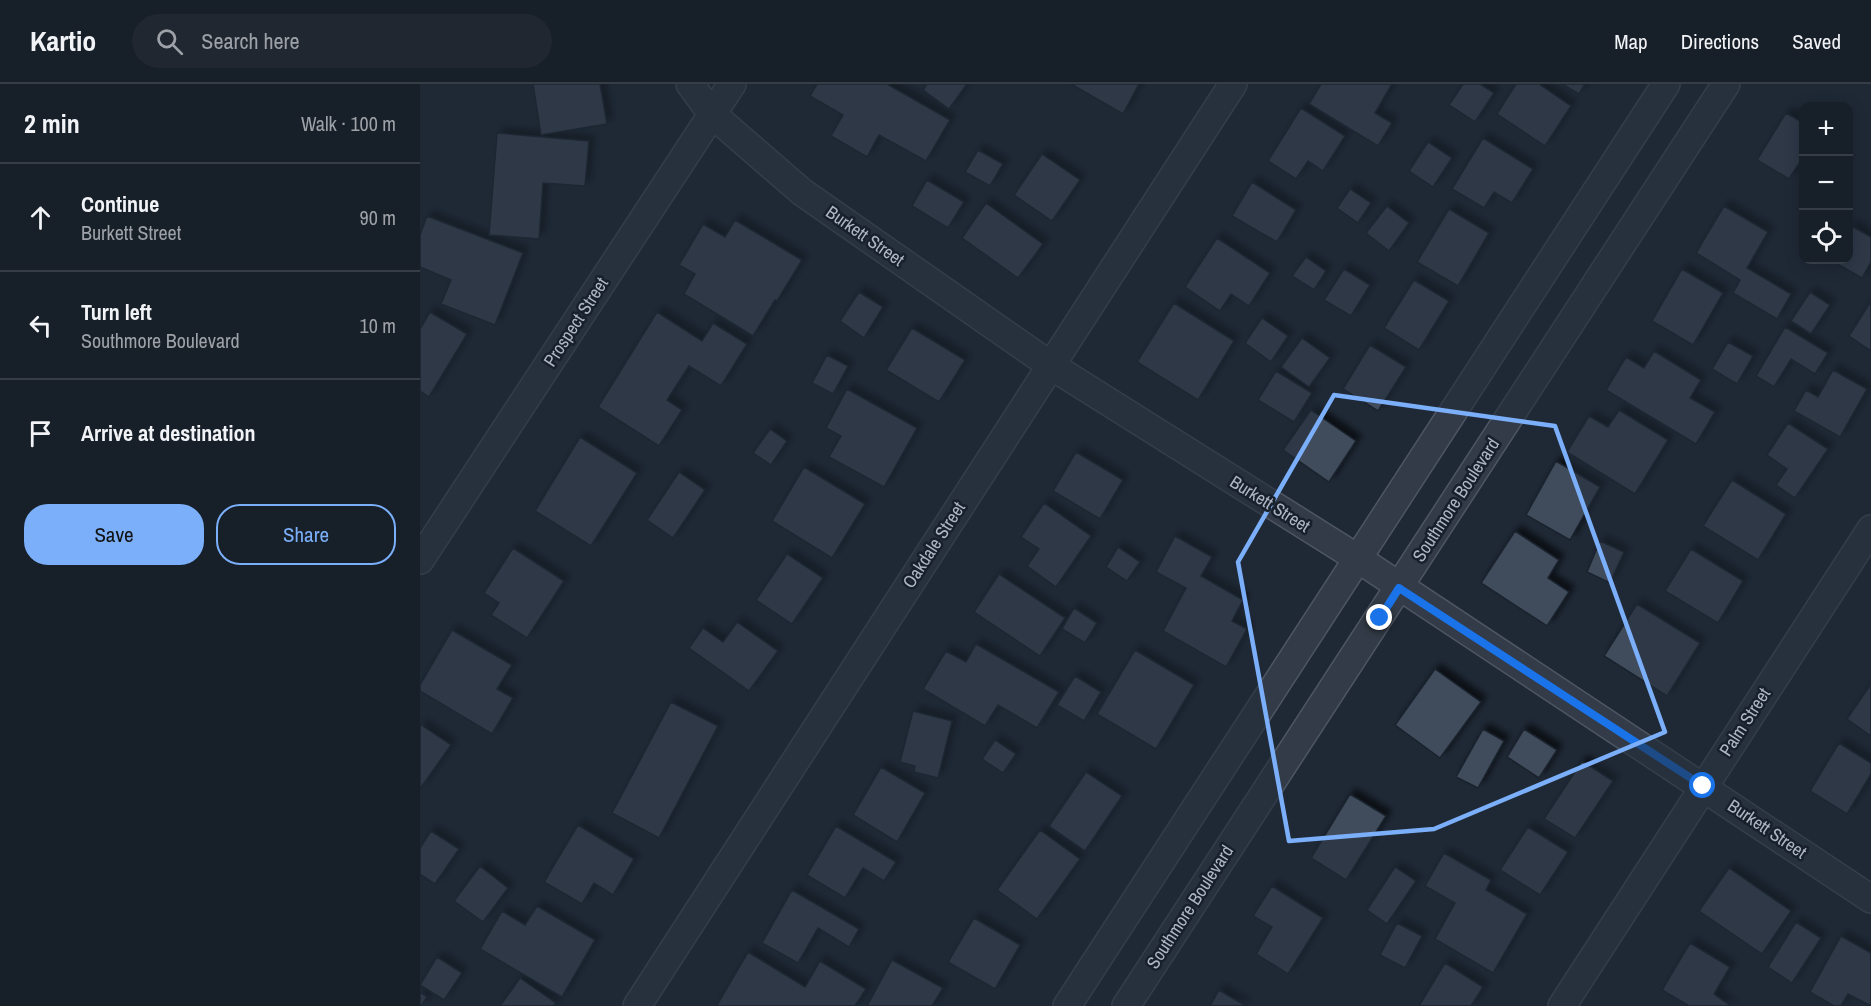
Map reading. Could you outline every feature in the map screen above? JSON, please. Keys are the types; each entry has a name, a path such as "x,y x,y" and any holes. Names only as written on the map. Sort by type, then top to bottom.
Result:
{"street":[{"name":"Burkett Street","path":"690,84 712,114 802,192 1050,365 1357,558 1871,899"},
{"name":"Prospect Street","path":"420,560 732,84"},
{"name":"Oakdale Street","path":"637,1006 1233,84"},
{"path":"1067,1006 1666,84"},
{"name":"Southmore Boulevard","path":"1125,1006 1726,84"},
{"name":"Palm Street","path":"1562,1006 1871,529"}],"highlighted area":[{"path":"1334,395 1555,426 1665,732 1434,829 1289,841 1238,562"}],"building":[{"path":"533,84 600,84 607,124 541,135"},
{"path":"817,84 887,84 950,120 926,161 879,135 867,157 831,136 843,115 810,96"},
{"path":"927,84 967,84 949,109 923,90"},
{"path":"1071,84 1139,84 1123,114"},
{"path":"1321,84 1392,84 1375,113 1392,123 1378,146 1309,104"},
{"path":"1463,84 1480,84 1494,93 1475,122 1449,105"},
{"path":"1516,84 1539,84 1571,106 1545,146 1497,114"},
{"path":"1562,84 1585,84 1579,94"},
{"path":"1301,108 1345,136 1323,171 1308,161 1296,179 1268,161"},
{"path":"1786,113 1799,120 1799,164 1789,179 1757,160"},
{"path":"497,133 589,141 585,186 543,183 539,239 489,235"},
{"path":"1483,138 1533,169 1512,203 1494,192 1484,208 1452,189"},
{"path":"1428,142 1452,158 1433,187 1409,171"},
{"path":"978,150 1003,164 990,186 965,172"},
{"path":"1042,154 1080,180 1052,221 1014,195"},
{"path":"927,180 964,202 948,228 912,206"},
{"path":"1252,182 1296,210 1277,242 1232,216"},
{"path":"1350,189 1371,203 1358,223 1337,208"},
{"path":"986,203 1043,244 1018,278 962,238"},
{"path":"1387,206 1409,223 1389,251 1366,233"},
{"path":"1724,206 1768,232 1747,268 1791,294 1777,319 1733,293 1740,280 1696,253"},
{"path":"1449,209 1489,233 1458,286 1417,262"},
{"path":"427,216 523,253 495,325 441,304 451,280 420,267 420,235"},
{"path":"735,220 802,260 753,336 684,294 695,274 679,265 703,224 725,237"},
{"path":"1853,227 1871,237 1871,262 1862,278 1837,264 1853,264"},
{"path":"1217,238 1270,273 1249,306 1231,294 1220,311 1185,287"},
{"path":"1306,257 1326,271 1314,290 1292,276"},
{"path":"1344,269 1370,285 1351,316 1324,300"},
{"path":"1682,269 1723,293 1693,345 1652,321"},
{"path":"1414,280 1449,301 1419,350 1384,328"},
{"path":"859,292 883,307 864,338 840,321"},
{"path":"1810,292 1830,305 1811,334 1791,321"},
{"path":"1871,301 1871,351 1849,336"},
{"path":"1174,303 1234,341 1198,400 1137,362"},
{"path":"430,312 467,334 429,397 420,391 420,329"},
{"path":"657,312 702,341 713,323 747,344 721,386 689,366 667,400 682,410 659,446 598,407"},
{"path":"1262,318 1288,336 1271,362 1245,343"},
{"path":"1785,327 1828,353 1815,374 1791,359 1774,387 1756,376"},
{"path":"912,328 965,360 939,402 886,370"},
{"path":"1302,338 1330,358 1309,387 1281,367"},
{"path":"1728,342 1753,356 1737,384 1712,369"},
{"path":"1370,345 1406,367 1378,411 1343,389"},
{"path":"1654,351 1701,380 1690,398 1715,412 1696,444 1606,390 1626,357 1644,368"},
{"path":"827,355 848,366 833,394 812,383"},
{"path":"1833,370 1867,389 1840,437 1794,411 1806,390 1818,397"},
{"path":"1276,371 1312,393 1294,422 1258,400"},
{"path":"847,389 917,428 884,487 829,457 841,436 826,428"},
{"path":"1311,410 1356,441 1329,482 1283,450"},
{"path":"1619,410 1668,440 1635,494 1567,452 1589,416 1608,427"},
{"path":"1788,423 1828,449 1795,498 1776,485 1787,469 1767,455"},
{"path":"770,429 787,441 771,465 753,453"},
{"path":"580,437 637,473 591,546 535,511"},
{"path":"1076,452 1123,480 1100,519 1053,491"},
{"path":"1556,461 1600,487 1570,540 1526,515"},
{"path":"804,467 865,504 832,558 772,521"},
{"path":"679,472 705,490 673,538 647,520"},
{"path":"1732,480 1786,514 1758,560 1703,526"},
{"path":"1044,503 1091,536 1056,587 1027,566 1039,549 1021,537"},
{"path":"1515,531 1559,560 1548,578 1569,592 1547,626 1481,583"},
{"path":"1175,536 1212,557 1201,576 1243,600 1232,621 1247,629 1226,667 1163,631 1186,588 1156,572"},
{"path":"1600,541 1624,552 1610,583 1587,572"},
{"path":"1118,547 1140,562 1127,581 1106,567"},
{"path":"513,548 564,581 527,638 491,615 499,603 484,593"},
{"path":"1691,549 1743,581 1718,623 1665,591"},
{"path":"787,554 823,578 792,624 756,600"},
{"path":"999,574 1065,618 1040,656 974,612"},
{"path":"1637,604 1700,643 1667,696 1604,656"},
{"path":"1074,608 1097,623 1085,643 1062,629"},
{"path":"737,622 778,651 749,691 689,648 703,628 723,642"},
{"path":"452,630 512,665 497,689 513,698 492,734 420,691 420,685"},
{"path":"976,644 1059,692 1037,728 998,705 985,726 923,689 946,651 966,662"},
{"path":"1135,650 1194,685 1156,749 1097,714"},
{"path":"1435,669 1481,702 1440,758 1395,725"},
{"path":"1075,676 1101,692 1084,721 1057,705"},
{"path":"1871,684 1871,736 1847,719"},
{"path":"671,702 718,726 659,838 612,813"},
{"path":"913,711 952,721 938,778 914,772 915,766 900,762"},
{"path":"420,724 451,745 420,789"},
{"path":"1483,729 1504,741 1478,788 1456,777"},
{"path":"1524,729 1557,750 1539,778 1507,757"},
{"path":"995,740 1016,754 1003,773 982,759"},
{"path":"1839,743 1871,763 1871,774 1847,814 1810,791"},
{"path":"1582,761 1613,781 1575,838 1544,819"},
{"path":"881,767 925,793 897,842 853,815"},
{"path":"1086,772 1122,796 1085,851 1049,826"},
{"path":"1350,794 1386,816 1346,880 1311,858"},
{"path":"578,825 634,859 613,895 594,883 582,904 544,882"},
{"path":"836,826 896,862 884,881 863,868 845,898 807,875"},
{"path":"1528,827 1568,852 1540,895 1500,870"},
{"path":"1040,830 1080,859 1037,919 997,890"},
{"path":"431,831 459,849 435,884 420,874 420,848"},
{"path":"1444,853 1491,880 1486,890 1527,914 1493,973 1435,939 1455,903 1425,886"},
{"path":"480,866 508,888 483,922 454,901"},
{"path":"1395,867 1416,881 1387,924 1367,910"},
{"path":"1729,868 1791,911 1762,954 1699,911"},
{"path":"1272,886 1323,918 1288,974 1256,954 1272,927 1253,916"},
{"path":"792,890 859,929 849,947 818,928 798,963 762,943"},
{"path":"537,906 595,940 562,997 480,949 502,911 525,925"},
{"path":"974,918 1020,945 995,989 948,962"},
{"path":"1796,922 1821,938 1792,983 1768,967"},
{"path":"1397,923 1422,936 1405,968 1380,955"},
{"path":"1841,936 1871,953 1871,1006 1848,994 1841,1006 1834,1006 1810,992"},
{"path":"1690,943 1730,967 1714,994 1731,1006 1689,1006 1662,990"},
{"path":"748,952 805,987 820,961 866,989 855,1006 717,1005"},
{"path":"437,957 462,973 444,1000 420,985"},
{"path":"892,960 943,988 932,1006 867,1006"},
{"path":"1445,963 1483,987 1471,1006 1419,1006"},
{"path":"520,978 556,1003 554,1006 500,1006"},
{"path":"1219,990 1246,1006 1210,1006"},
{"path":"420,992 427,997 421,1006 420,1006"}],"route":[{"path":"1380,618 1399,588 1703,786"}]}
